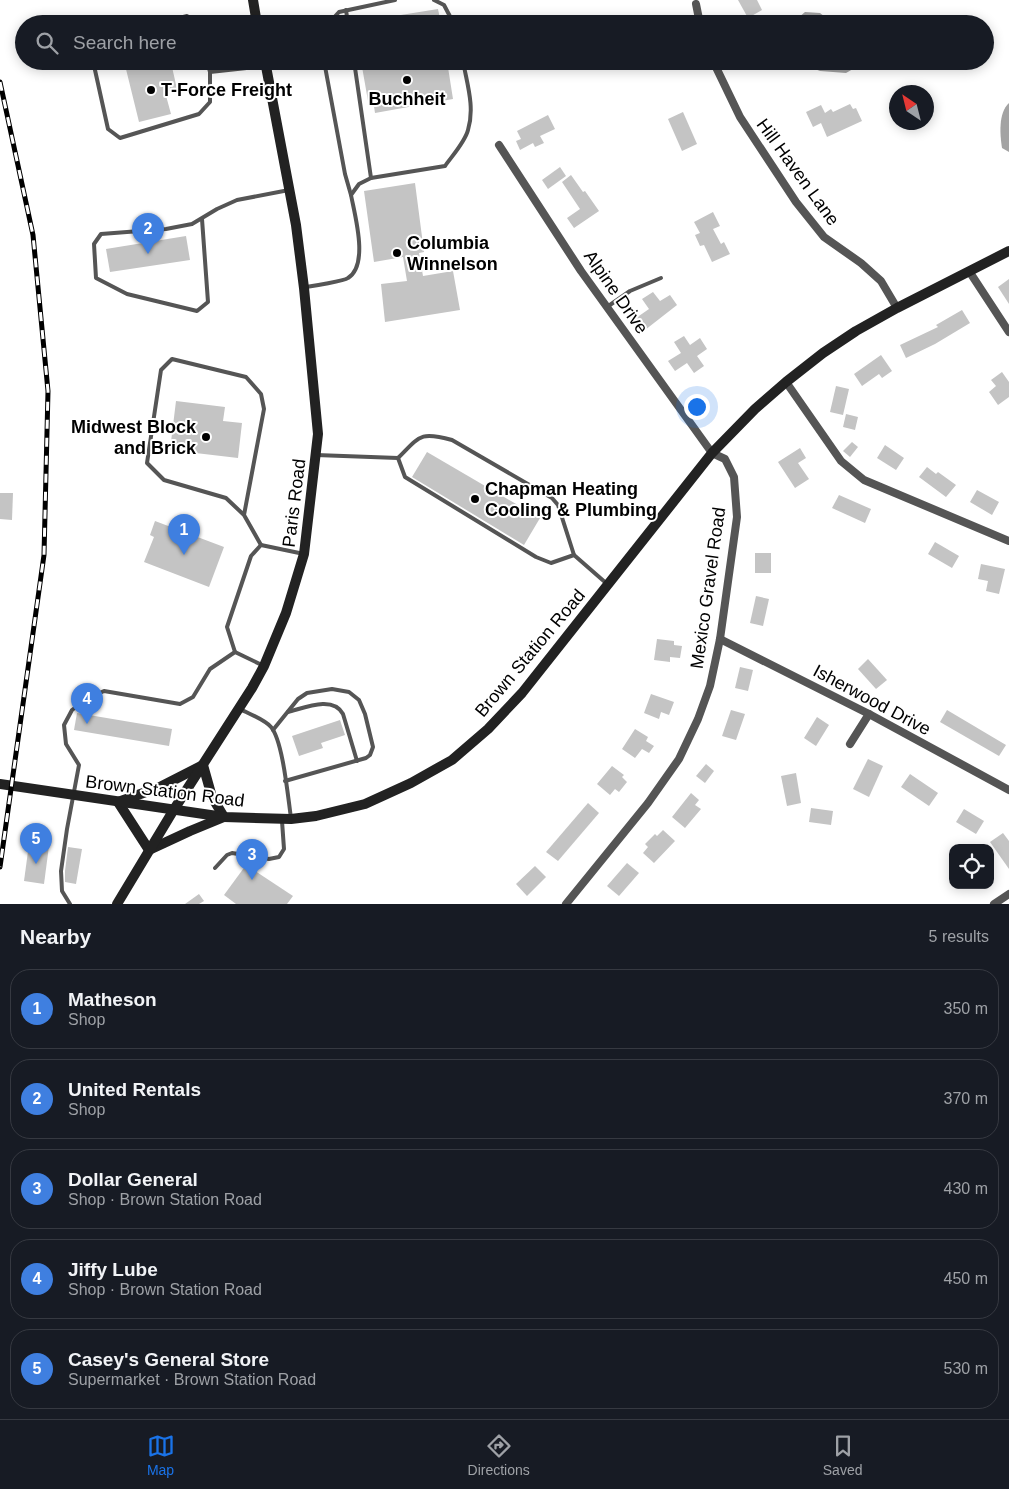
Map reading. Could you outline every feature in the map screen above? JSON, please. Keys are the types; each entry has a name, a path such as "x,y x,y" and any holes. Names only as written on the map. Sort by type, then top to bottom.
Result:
{"street":[{"path":"253,0 256,15"},
{"path":"696,4 698,15"},
{"name":"Paris Road","path":"117,904 173,811 240,709 264,666 286,613 304,554 318,434 296,225 266,70"},
{"name":"Hill Haven Lane","path":"717,70 740,117 796,202 824,237 861,263 881,281 897,308"},
{"name":"Alpine Drive","path":"499,145 581,271 712,453"},
{"path":"712,453 755,409 823,353 856,331 897,308 1009,251"},
{"path":"968,272 1009,332"},
{"path":"786,382 841,460 864,480 1009,541"},
{"name":"Brown Station Road","path":"0,784 224,817 287,819 316,816 366,804 411,783 452,760 488,729 522,693 712,453"},
{"name":"Mexico Gravel Road","path":"566,904 648,803 679,759 698,719 710,686 720,639 737,517 734,477 725,459 712,453"},
{"name":"Isherwood Drive","path":"720,639 869,714 1009,790"},
{"path":"850,744 869,714"},
{"path":"203,765 212,797 224,817 149,850 118,802 160,787 203,765"},
{"path":"994,904 1009,894"}],"lane":[{"path":"336,15 338,12 395,0"},
{"path":"434,0 444,5 449,15"},
{"path":"346,10 347,15"},
{"path":"95,70 108,129 120,138 199,114 210,102 210,72 224,70"},
{"path":"304,288 348,278 357,267 361,251 326,70"},
{"path":"355,70 371,178"},
{"path":"351,195 359,184 371,178 445,166 468,131 472,107 464,70"},
{"path":"202,218 208,302 197,311 127,294 96,278 94,244 101,234 166,229 192,224 202,218 217,209 236,200 289,190"},
{"path":"607,307 630,291 661,278"},
{"path":"244,515 264,409 261,394 246,377 172,359 161,370 147,463 164,480 226,498 244,515 261,545 304,554"},
{"path":"316,455 398,458 418,439 425,436 436,435 452,440 552,498 558,505 574,555 608,585"},
{"path":"398,458 405,477 536,557 551,563 574,555"},
{"path":"261,545 251,556 227,627 234,652 264,666"},
{"path":"70,904 62,891 61,871 78,764 66,744 64,725 72,710 87,699 104,691 180,704 193,697 210,669 234,652"},
{"path":"273,730 303,695 312,691 339,689 349,692 362,705 373,747 370,755 366,758 285,781"},
{"path":"287,713 325,704 332,704 339,708 344,714 357,761"},
{"path":"215,868 227,855 269,859 279,857 284,850 287,819 285,781 280,748 269,724 240,709"}],"shaded area":[{"path":"805,12 820,13 823,15 802,15"},
{"path":"817,70 851,70 846,73"},
{"path":"1009,103 1009,152 1002,148 1000,131 1001,118 1005,107"}],"building":[{"path":"738,0 757,0 762,10 753,15 746,15"},
{"path":"438,9 439,15 401,15"},
{"name":"T-Force Freight","path":"126,70 173,70 177,89 165,92 171,114 139,122"},
{"name":"Buchheit","path":"363,70 448,70 453,99 375,113 373,100 368,101"},
{"path":"850,104 853,109 856,108 862,121 827,137 821,123 813,127 806,112 821,105 825,113 831,109 833,112"},
{"path":"683,112 697,144 682,151 668,119"},
{"path":"548,115 555,129 540,136 544,143 535,147 533,143 520,150 516,141 521,139 517,131"},
{"path":"560,167 566,176 548,189 542,180"},
{"path":"571,175 599,211 574,228 567,218 580,209 562,182"},
{"name":"Columbia Winnelson","path":"415,183 424,252 419,253 423,276 453,271 460,310 385,322 381,284 407,281 403,257 374,262 364,191"},
{"path":"713,212 720,226 713,229 721,244 724,242 730,254 712,262 704,245 700,246 695,235 700,233 694,222"},
{"path":"186,236 190,260 110,272 106,249"},
{"path":"1009,279 1009,304 998,287"},
{"path":"653,292 660,301 670,295 677,305 645,330 636,318 649,309 642,299"},
{"path":"962,310 970,323 935,344 906,358 900,345 938,327 936,325"},
{"path":"684,336 690,345 700,338 707,349 697,356 704,366 694,373 687,363 675,371 668,361 681,353 674,342"},
{"path":"881,355 892,371 882,378 879,374 862,386 854,374"},
{"path":"1002,372 1009,382 1009,397 998,405 989,392 996,386 991,380"},
{"path":"836,386 849,389 843,415 830,412"},
{"name":"Midwest Block and Brick","path":"176,401 225,407 223,421 242,423 238,458 170,450"},
{"path":"846,414 858,417 855,430 843,427"},
{"path":"852,442 858,447 850,457 843,451"},
{"path":"885,445 904,458 896,470 877,458"},
{"path":"800,448 806,458 798,463 809,479 795,488 778,462"},
{"name":"Chapman Heating Cooling & Plumbing","path":"427,452 540,518 524,545 412,477"},
{"path":"927,467 936,474 938,472 956,485 946,497 919,477"},
{"path":"977,490 999,502 992,515 970,502"},
{"path":"0,493 13,493 12,520 0,519"},
{"path":"839,495 871,509 865,523 832,508"},
{"path":"155,521 224,547 209,587 144,562 154,537 150,535"},
{"path":"935,542 959,556 952,568 928,554"},
{"path":"755,553 771,553 771,573 755,573"},
{"path":"981,564 1005,569 999,594 986,591 988,581 978,579"},
{"path":"756,596 769,599 763,626 750,623"},
{"path":"657,639 674,641 674,645 682,646 680,658 670,657 670,662 654,660"},
{"path":"868,659 887,680 876,689 858,669"},
{"path":"740,667 753,670 748,691 735,688"},
{"path":"651,694 674,702 669,715 661,712 659,719 644,713"},
{"path":"731,710 745,714 736,740 722,736"},
{"path":"947,710 1006,745 999,756 940,722"},
{"path":"77,713 172,729 169,746 74,730"},
{"path":"817,717 829,725 816,746 804,738"},
{"path":"340,720 345,735 321,743 323,748 299,756 292,736"},
{"path":"635,729 648,737 646,741 654,746 649,753 642,749 635,758 622,749"},
{"path":"868,759 883,766 869,797 853,789"},
{"path":"706,764 714,771 705,783 696,776"},
{"path":"612,766 624,775 622,777 627,782 619,792 615,789 610,795 597,784"},
{"path":"796,773 801,803 787,806 781,776"},
{"path":"910,774 938,793 929,806 901,787"},
{"path":"691,793 699,800 695,805 701,809 685,828 672,817"},
{"path":"588,803 599,813 558,861 546,852"},
{"path":"811,808 833,811 831,825 809,822"},
{"path":"964,809 984,821 976,834 956,822"},
{"path":"663,830 675,841 654,863 643,853 648,847 645,844 655,834 657,836"},
{"path":"1003,833 1009,841 1009,869 994,848 994,844 990,842"},
{"path":"29,844 49,846 44,884 24,881"},
{"path":"68,847 82,849 76,884 65,882"},
{"path":"627,863 639,873 619,896 607,886"},
{"path":"246,865 293,896 287,904 236,904 224,895"},
{"path":"535,866 546,877 527,896 516,884"},
{"path":"199,894 204,901 199,904 185,904"}],"railway":[{"path":"0,82 33,235 48,391 44,555 0,867"}],"place":[{"name":"Buchheit","path":"407,80"},
{"name":"T-Force Freight","path":"151,90"},
{"name":"Columbia Winnelson","path":"397,253"},
{"name":"United Rentals","path":"148,254"},
{"name":"Midwest Block and Brick","path":"206,437"},
{"name":"Chapman Heating Cooling & Plumbing","path":"475,499"},
{"name":"Matheson","path":"184,555"},
{"name":"Jiffy Lube","path":"87,724"},
{"name":"Casey's General Store","path":"36,864"},
{"name":"Dollar General","path":"252,880"}]}
